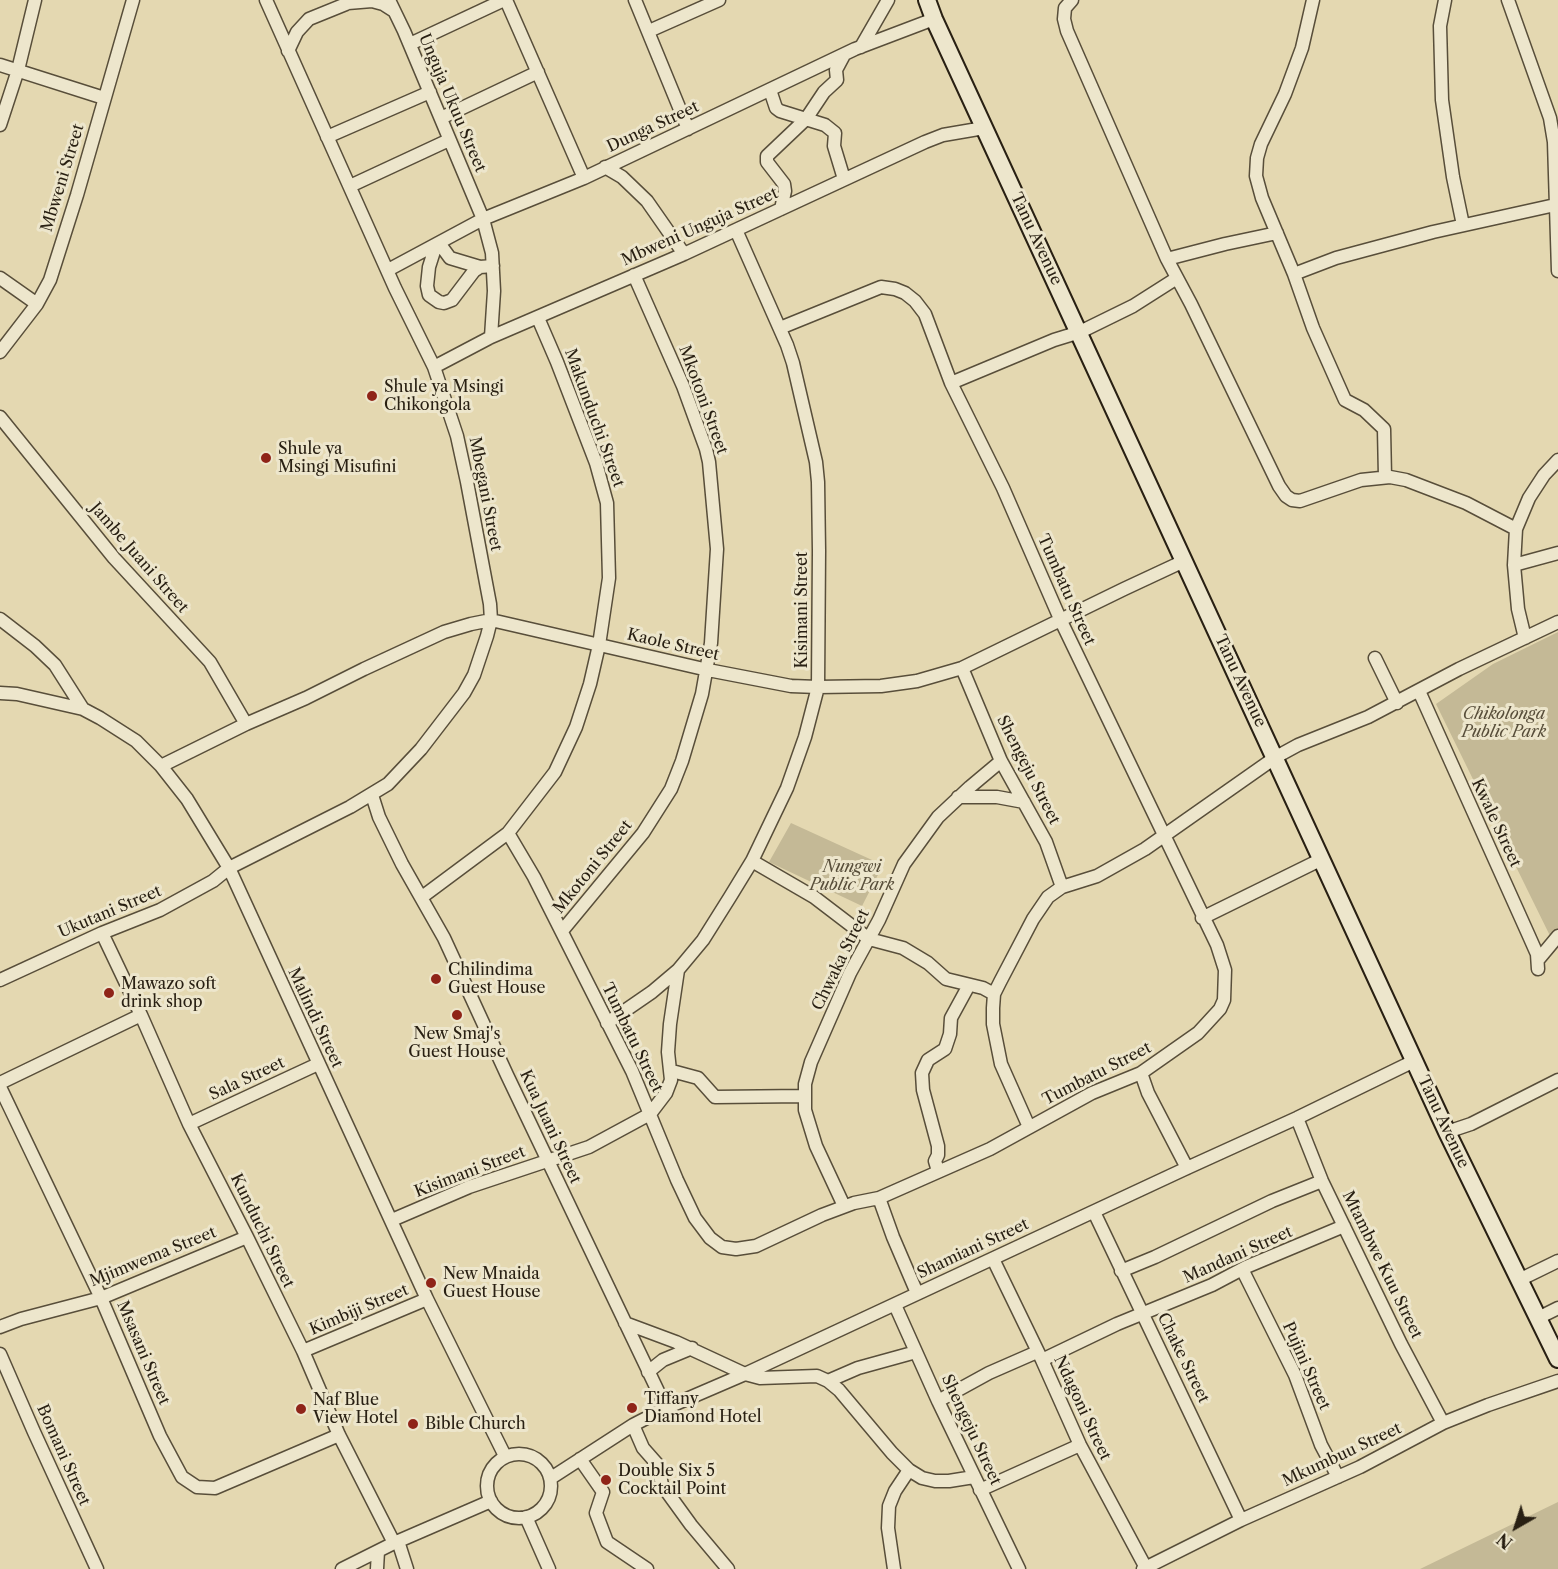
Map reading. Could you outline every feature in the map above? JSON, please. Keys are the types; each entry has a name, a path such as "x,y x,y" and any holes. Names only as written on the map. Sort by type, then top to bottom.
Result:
{"street":[{"path":"0,125 18,70 36,0"},
{"name":"Mbweni Street","path":"0,352 37,304 50,280 133,0"},
{"name":"Mbegani Street","path":"229,868 372,795 406,767 444,722 464,693 474,675 491,620 490,604 457,436 434,367 266,0"},
{"path":"410,44 505,0 584,178"},
{"path":"634,0 649,31 688,129"},
{"path":"682,16 687,0"},
{"path":"649,31 718,0"},
{"path":"861,47 888,0"},
{"name":"Tanu Avenue","path":"927,0 1414,1061 1558,1359"},
{"path":"1072,0 1065,8 1064,19 1067,31 1167,259 1286,496 1300,501 1360,480 1385,477 1406,480 1466,502 1516,529"},
{"path":"1313,0 1302,48 1285,94 1261,144 1256,176 1262,198 1294,273 1313,328 1345,400 1364,410 1384,429 1385,477"},
{"path":"1445,0 1440,26 1442,100 1453,177 1463,225"},
{"path":"1508,0 1550,118 1554,142 1558,271"},
{"path":"288,51 297,32 309,19 349,1 372,1 391,6"},
{"name":"Unguja Ukuu Street","path":"391,6 410,44 483,219 492,253 486,267 494,291 490,337"},
{"name":"Dunga Street","path":"388,270 483,219 584,178 861,47 934,19"},
{"path":"781,209 784,184 767,162 767,157 806,119 824,92 837,80 837,70 844,55"},
{"path":"0,65 104,98"},
{"path":"441,118 537,72"},
{"path":"770,90 773,102 780,111 825,125 835,133 834,146 844,179"},
{"path":"327,136 430,92"},
{"name":"Mbweni Unguja Street","path":"434,367 490,337 684,254 934,138 984,128"},
{"path":"350,186 449,140"},
{"path":"605,167 622,177 647,201 684,254"},
{"path":"1294,273 1336,258 1555,204"},
{"name":"Kisimani Street","path":"607,1023 652,992 678,970 703,940 752,861 796,764 818,687 818,482 816,462 793,363 780,328 736,230"},
{"path":"1167,259 1277,233"},
{"path":"437,244 450,258 486,267 470,274 452,300 439,302 429,295 427,286 429,267 437,244"},
{"name":"Mkotoni Street","path":"562,931 643,832 671,789 682,761 708,670 717,549 709,462 683,386 634,275"},
{"path":"0,278 37,304"},
{"path":"951,383 1060,337 1080,332 1134,306 1177,278"},
{"name":"Tumbatu Street","path":"508,834 534,877 632,1071 695,1218 710,1238 722,1247 736,1249 756,1246 844,1206 879,1198 990,1149 1092,1093 1141,1073 1198,1033 1216,1016 1224,1000 1225,970 1222,957 1061,621 1003,488 951,383 925,314 905,293 881,287 780,328"},
{"name":"Makunduchi Street","path":"422,897 508,834 555,772 570,742 590,684 599,645 609,578 607,503 596,463 579,417 538,318"},
{"name":"Jambe Juani Street","path":"0,417 114,558 210,662 246,724"},
{"path":"1525,638 1518,609 1514,565 1516,529 1528,498 1558,460"},
{"path":"1514,565 1558,553"},
{"name":"Kaole Street","path":"161,766 444,632 465,625 491,620 708,670 791,686 901,684 939,676 962,668 1185,561"},
{"path":"0,619 55,664 83,709"},
{"path":"1029,1127 999,1055 992,1016 994,994 1048,897 1062,887 1097,876 1166,836 1276,758 1298,746 1398,703 1459,669 1558,622"},
{"path":"1375,658 1398,703"},
{"name":"Shengeju Street","path":"962,668 1001,761 1047,842 1062,887"},
{"name":"Kwale Street","path":"1419,691 1529,936 1538,964 1558,936"},
{"name":"Malindi Street","path":"0,693 17,694 83,709 100,718 136,741 161,766 187,799 229,868 428,1299 505,1456"},
{"name":"Chwaka Street","path":"844,1206 816,1146 807,1117 804,1096 811,1062 850,973 869,939 904,864 938,817 1001,761"},
{"name":"Kua Juani Street","path":"372,795 379,817 402,864 444,938 666,1408"},
{"path":"958,797 997,797 1024,802"},
{"path":"1202,918 1322,859"},
{"path":"752,861 814,897 869,939 903,948 928,963 946,979 983,988 994,994"},
{"name":"Ukutani Street","path":"0,980 102,933 160,910 213,881 229,868"},
{"name":"Kunduchi Street","path":"102,933 189,1124 248,1237 303,1351 339,1435 396,1542 407,1569"},
{"name":"Kisimani Street","path":"392,1220 469,1187 590,1147 650,1114 670,1085 672,1071 668,1052 678,970"},
{"path":"938,1171 935,1161 938,1146 923,1090 922,1074 928,1060 945,1049 950,1034 951,1018 969,985"},
{"path":"0,1085 141,1015"},
{"name":"Shamiani Street","path":"551,1478 633,1425 666,1408 895,1305 1297,1118 1414,1061"},
{"name":"Sala Street","path":"189,1124 318,1064"},
{"path":"672,1071 698,1078 715,1097 804,1096"},
{"path":"1141,1073 1148,1093 1187,1168"},
{"path":"1447,1132 1471,1124 1558,1080"},
{"name":"Msasani Street","path":"0,1085 101,1298 160,1436 182,1477 197,1487 215,1488 339,1435"},
{"name":"Mtambwe Kuu Street","path":"1297,1118 1322,1180 1344,1226 1443,1423"},
{"path":"1121,1271 1322,1180"},
{"path":"879,1198 917,1293"},
{"name":"Chake Street","path":"1094,1212 1241,1520"},
{"name":"Mandani Street","path":"938,1401 980,1377 1040,1356 1144,1314 1344,1226"},
{"name":"Mjimwema Street","path":"0,1327 21,1318 101,1298 248,1237"},
{"name":"Ndagoni Street","path":"993,1259 1080,1445 1144,1568"},
{"path":"1519,1280 1558,1261"},
{"name":"Pujini Street","path":"1242,1269 1295,1375 1321,1445 1338,1477"},
{"name":"Kimbiji Street","path":"303,1351 428,1299"},
{"name":"Shengeju Street","path":"895,1305 938,1401 1019,1569"},
{"path":"1538,1318 1558,1308"},
{"path":"625,1323 692,1348 745,1374 760,1378 817,1377 828,1381 839,1390 909,1470 922,1478 935,1481 949,1482 975,1477"},
{"path":"648,1372 663,1360 692,1348"},
{"path":"828,1381 858,1368 916,1352"},
{"name":"Bomani Street","path":"0,1354 97,1569"},
{"name":"Mkumbuu Street","path":"1144,1568 1241,1520 1338,1477 1443,1423 1558,1381"},
{"path":"633,1425 643,1448 658,1465 662,1485 691,1526 728,1569"},
{"path":"980,1490 1080,1445"},
{"path":"524,1453 541,1461 551,1478 551,1495 542,1510 526,1518 512,1517 500,1512 491,1501 487,1484 492,1467 505,1456 524,1453"},
{"path":"580,1459 603,1492 596,1513 607,1542 647,1569"},
{"path":"894,1569 888,1528 889,1506 895,1491 909,1470"},
{"path":"342,1569 396,1542 491,1501"},
{"path":"526,1518 549,1569"},
{"path":"377,1569 378,1551"}],"green space":[{"name":"Chikolonga Public Park","path":"1558,632 1558,945 1555,946 1436,704 1493,664"},
{"name":"Nungwi Public Park","path":"791,823 883,865 862,906 769,862"},
{"path":"1558,1502 1558,1569 1420,1569"}],"place":[{"name":"Shule ya Msingi Chikongola","path":"372,396"},
{"name":"Shule ya Msingi Misufini","path":"266,458"},
{"name":"Chilindima Guest House","path":"436,979"},
{"name":"Mawazo soft drink shop","path":"109,993"},
{"name":"New Smaj's Guest House","path":"457,1015"},
{"name":"New Mnaida Guest House","path":"431,1283"},
{"name":"Tiffany Diamond Hotel","path":"632,1408"},
{"name":"Naf Blue View Hotel","path":"301,1409"},
{"name":"Bible Church","path":"413,1424"},
{"name":"Double Six 5 Cocktail Point","path":"606,1480"}]}
